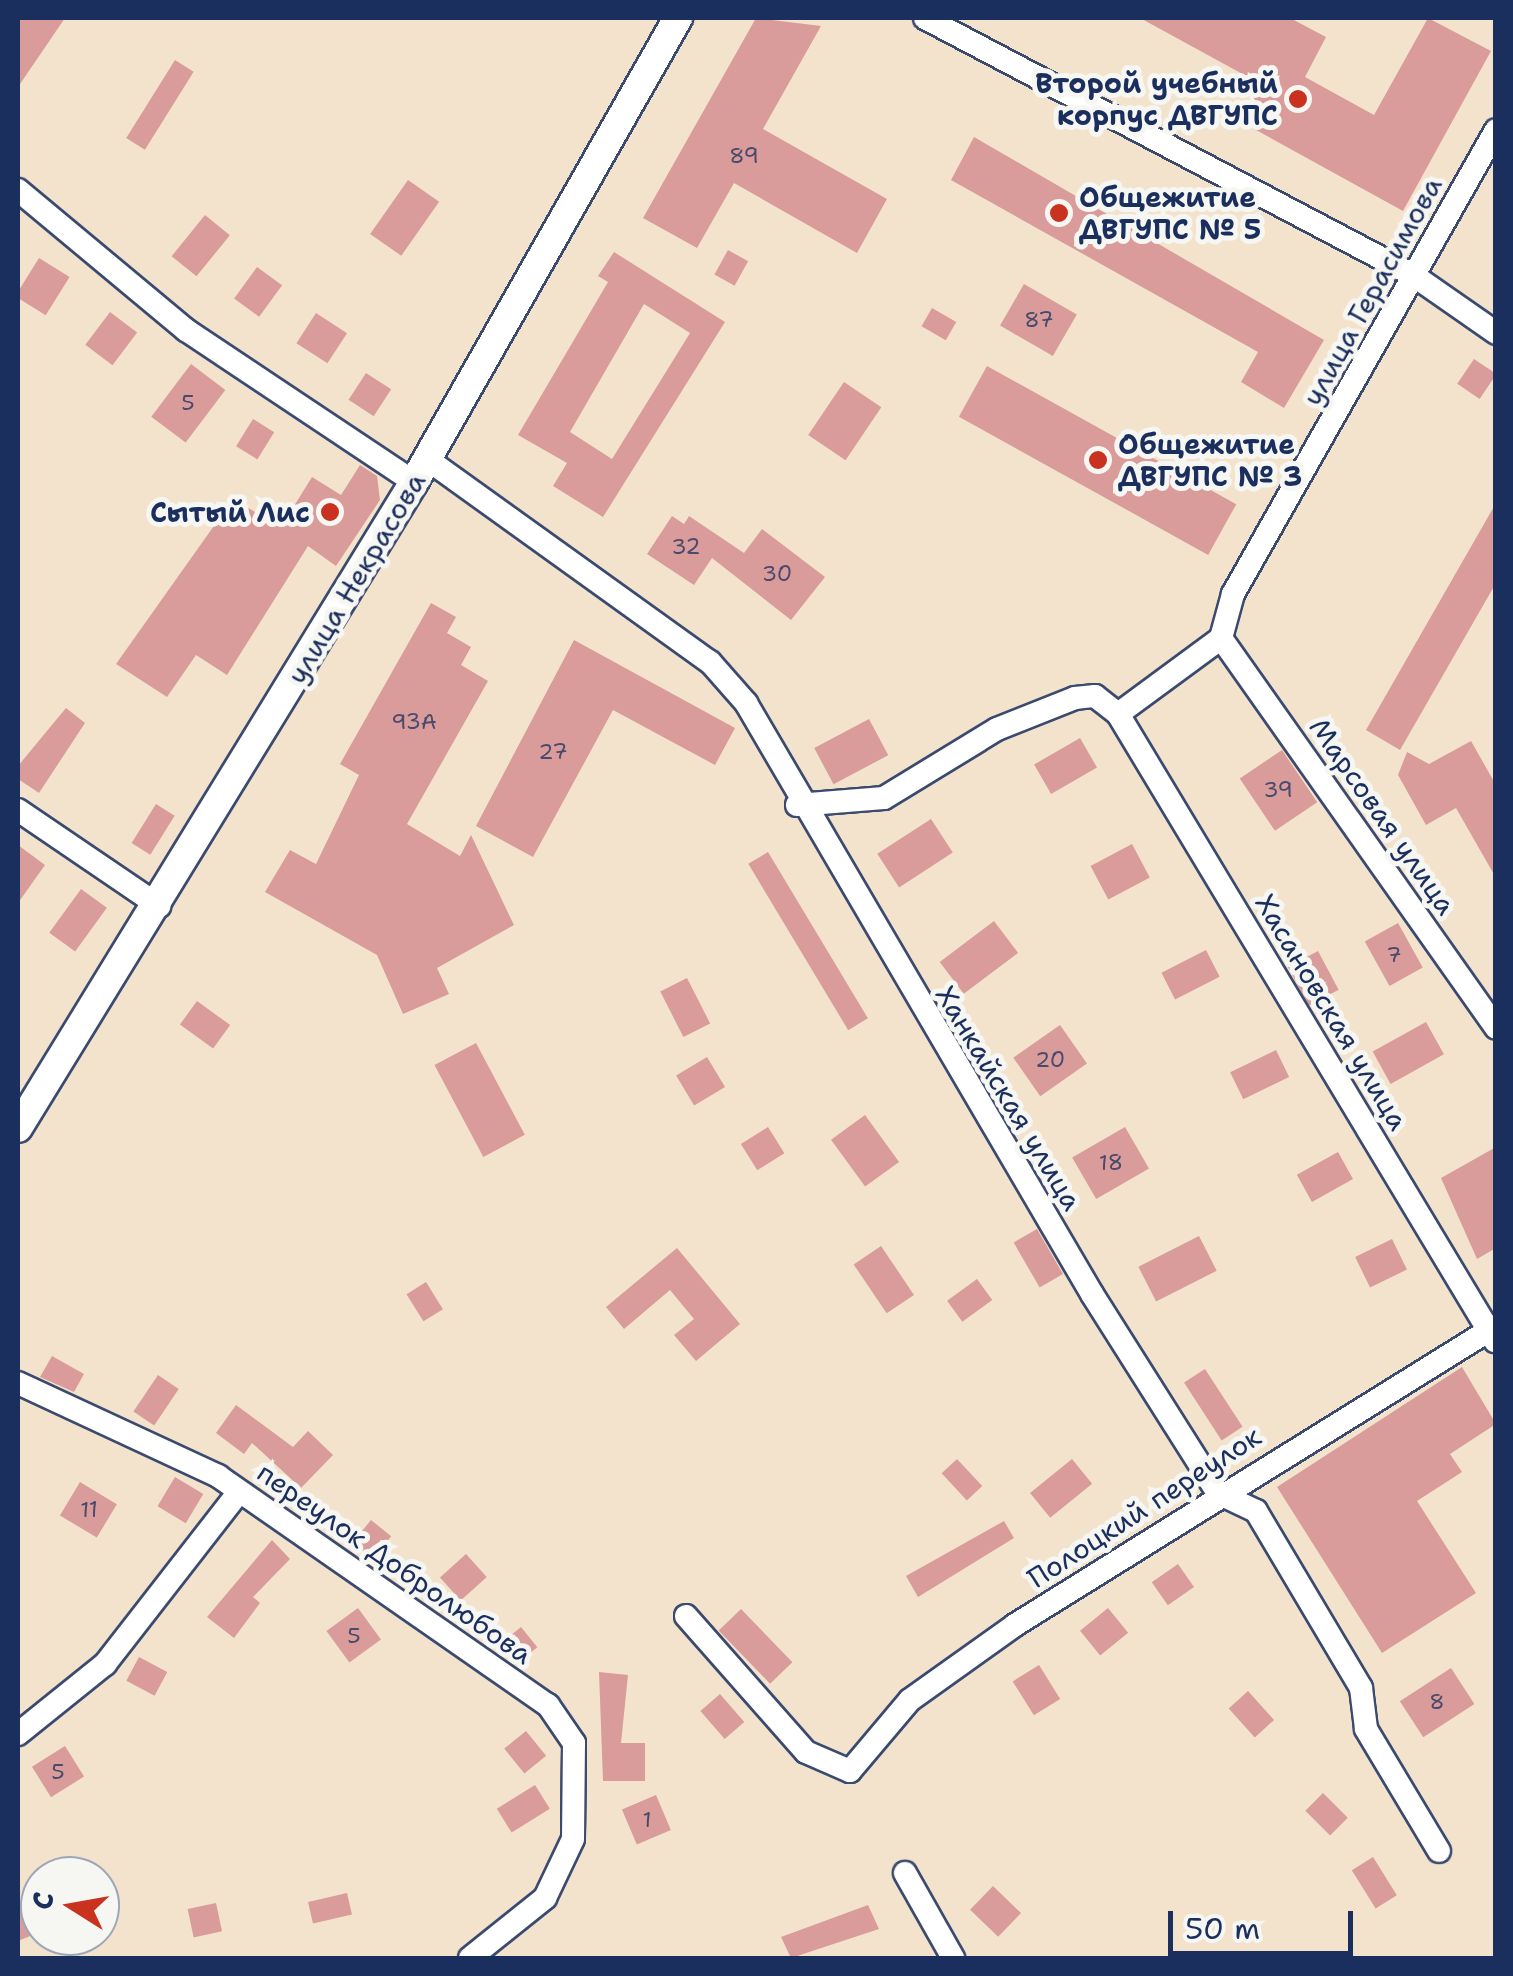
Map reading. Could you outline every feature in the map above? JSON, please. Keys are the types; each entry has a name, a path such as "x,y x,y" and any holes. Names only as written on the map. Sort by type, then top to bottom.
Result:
{"street":[{"name":"улица Некрасова","path":"18,1128 159,906 421,470 678,18"},
{"path":"924,18 1413,274 1496,333"},
{"name":"улица Герасимова","path":"1221,638 1233,594 1496,130"},
{"name":"Ханкайская улица","path":"18,190 186,330 421,470 710,662 746,704 797,804 1218,1493 1256,1511 1361,1688 1366,1728 1439,1851"},
{"path":"797,804 884,798 997,730 1076,698 1095,696 1118,714 1221,638"},
{"name":"Марсовая улица","path":"1221,638 1496,1028"},
{"name":"Хасановская улица","path":"1118,714 1493,1332"},
{"path":"18,810 159,906"},
{"name":"Полоцкий переулок","path":"686,1616 806,1752 850,1771 910,1700 1218,1493 1493,1332"},
{"name":"переулок Добролюбова","path":"18,1383 239,1492 548,1705 574,1743 578,1810 545,1898 470,1958"},
{"path":"18,1734 104,1664 239,1492"},
{"path":"905,1873 953,1958"}],"building":[{"path":"18,18 65,18 18,87"},
{"path":"756,18 821,26 763,129 887,199 857,253 734,183 697,248 643,218"},
{"name":"Второй учебный корпус ДВГУПС","path":"1140,18 1290,18 1326,37 1305,77 1374,115 1428,18 1491,51 1403,211 1238,120 1259,83"},
{"path":"175,60 194,72 145,150 126,138"},
{"path":"974,137 1324,340 1284,408 1241,382 1258,352 951,180"},
{"path":"408,180 439,202 401,256 370,234"},
{"path":"205,215 230,235 197,276 172,256"},
{"path":"728,250 748,261 735,286 714,274"},
{"path":"614,252 725,322 603,517 553,486 567,463 518,435 608,282 598,276","holes":["644,304 690,333 612,459 570,432"]},
{"path":"39,258 70,277 46,315 18,298"},
{"path":"257,267 282,285 259,317 234,299"},
{"path":"1024,284 1077,314 1053,356 1000,326"},
{"path":"932,308 956,322 946,340 922,326"},
{"path":"110,312 137,332 112,365 85,345"},
{"path":"316,313 347,333 327,363 296,343"},
{"path":"1474,359 1496,374 1480,399 1457,384"},
{"path":"191,364 225,390 186,443 151,417"},
{"name":"Общежитие ДВГУПС № 3","path":"987,366 1236,504 1208,555 959,417"},
{"path":"366,373 391,389 374,416 349,400"},
{"path":"844,382 881,407 846,460 808,435"},
{"path":"253,419 274,432 257,459 236,446"},
{"path":"360,465 377,476 380,500 336,566 308,546 227,675 196,655 167,697 116,664 233,499 281,527 312,477 341,495"},
{"path":"1496,503 1496,583 1400,750 1366,730"},
{"path":"672,516 684,524 689,516 744,553 762,529 825,577 791,620 712,558 694,585 647,554"},
{"path":"431,603 456,617 447,633 471,647 461,665 488,681 407,824 460,856 471,835 514,925 437,968 449,994 403,1014 377,955 265,892 290,850 316,864 359,775 340,764"},
{"path":"574,640 735,728 715,765 613,710 533,857 476,826"},
{"path":"66,708 85,723 39,793 18,779 18,766"},
{"path":"869,719 888,755 834,784 814,748"},
{"path":"1080,738 1097,767 1051,794 1034,764"},
{"path":"1471,741 1496,785 1496,878 1456,808 1426,825 1398,775 1407,752 1429,764"},
{"path":"1282,750 1317,802 1275,831 1240,779"},
{"path":"156,804 175,816 150,855 132,843"},
{"path":"931,819 953,853 899,887 877,854"},
{"path":"1132,844 1150,878 1108,900 1091,866"},
{"path":"18,845 45,865 18,903"},
{"path":"768,852 868,1018 848,1030 748,864"},
{"path":"81,889 107,908 75,951 49,933"},
{"path":"994,921 1018,953 964,994 940,962"},
{"path":"1398,923 1423,968 1389,986 1365,941"},
{"path":"1206,950 1220,977 1175,999 1161,973"},
{"path":"1318,951 1339,990 1309,1006 1288,967"},
{"path":"687,978 710,1023 683,1037 660,992"},
{"path":"197,1001 230,1025 213,1049 180,1024"},
{"path":"1426,1022 1444,1054 1391,1084 1373,1052"},
{"path":"1060,1025 1087,1064 1040,1096 1013,1058"},
{"path":"476,1043 525,1135 483,1157 435,1065"},
{"path":"1276,1050 1289,1077 1243,1099 1230,1072"},
{"path":"707,1057 725,1087 694,1106 676,1076"},
{"path":"865,1115 899,1162 865,1187 831,1140"},
{"path":"768,1127 784,1153 757,1170 741,1144"},
{"path":"1125,1127 1149,1169 1096,1199 1072,1158"},
{"path":"1496,1147 1496,1248 1477,1259 1441,1178"},
{"path":"1338,1152 1353,1179 1312,1202 1297,1175"},
{"path":"1037,1229 1063,1274 1040,1288 1014,1242"},
{"path":"1199,1236 1217,1271 1156,1302 1138,1267"},
{"path":"1392,1239 1407,1270 1370,1288 1355,1257"},
{"path":"881,1246 914,1295 887,1313 854,1264"},
{"path":"677,1248 740,1324 696,1361 674,1335 694,1319 670,1290 624,1329 606,1307"},
{"path":"977,1279 992,1300 962,1322 947,1301"},
{"path":"426,1282 443,1309 423,1321 406,1294"},
{"path":"52,1356 84,1374 74,1392 40,1377"},
{"path":"1462,1367 1496,1424 1450,1454 1462,1472 1417,1501 1476,1593 1382,1653 1277,1487"},
{"path":"1205,1369 1243,1427 1222,1440 1184,1383"},
{"path":"158,1375 179,1389 154,1425 133,1411"},
{"path":"236,1405 293,1447 308,1431 333,1455 301,1488 252,1443 244,1454 216,1433"},
{"path":"957,1459 982,1486 967,1500 942,1473"},
{"path":"1072,1459 1092,1484 1050,1518 1030,1493"},
{"path":"175,1477 203,1494 186,1523 157,1506"},
{"path":"80,1482 117,1504 97,1538 60,1515"},
{"path":"371,1520 391,1536 373,1559 353,1543"},
{"path":"1004,1521 1014,1538 918,1597 906,1576"},
{"path":"272,1540 290,1559 253,1597 260,1603 234,1638 207,1617"},
{"path":"466,1554 487,1577 461,1600 440,1577"},
{"path":"1178,1564 1194,1587 1168,1605 1152,1582"},
{"path":"358,1608 381,1640 349,1662 326,1631"},
{"path":"1108,1608 1128,1633 1100,1656 1080,1631"},
{"path":"741,1609 792,1662 770,1684 719,1631"},
{"path":"521,1627 537,1647 516,1665 499,1645"},
{"path":"139,1657 167,1672 155,1696 126,1681"},
{"path":"1039,1665 1060,1699 1034,1715 1013,1681"},
{"path":"1451,1668 1474,1704 1423,1737 1400,1701"},
{"path":"599,1672 628,1675 621,1743 645,1743 645,1781 603,1781"},
{"path":"1248,1691 1274,1720 1255,1737 1229,1708"},
{"path":"720,1694 744,1722 725,1739 700,1711"},
{"path":"526,1731 546,1756 524,1773 504,1749"},
{"path":"65,1746 84,1777 51,1797 32,1767"},
{"path":"535,1785 550,1809 512,1833 497,1809"},
{"path":"1323,1793 1348,1818 1330,1835 1305,1811"},
{"path":"656,1795 671,1830 637,1844 622,1809"},
{"path":"1373,1857 1397,1895 1376,1908 1352,1870"},
{"path":"993,1886 1021,1913 998,1937 970,1910"},
{"path":"347,1893 352,1914 313,1923 308,1902"},
{"path":"216,1903 222,1931 194,1937 188,1909"},
{"path":"868,1905 879,1929 791,1958 781,1937"}],"place":[{"name":"Второй учебный корпус ДВГУПС","path":"1298,99"},
{"name":"Общежитие ДВГУПС № 5","path":"1059,213"},
{"name":"Общежитие ДВГУПС № 3","path":"1098,460"},
{"name":"Сытый Лис","path":"330,512"}]}
